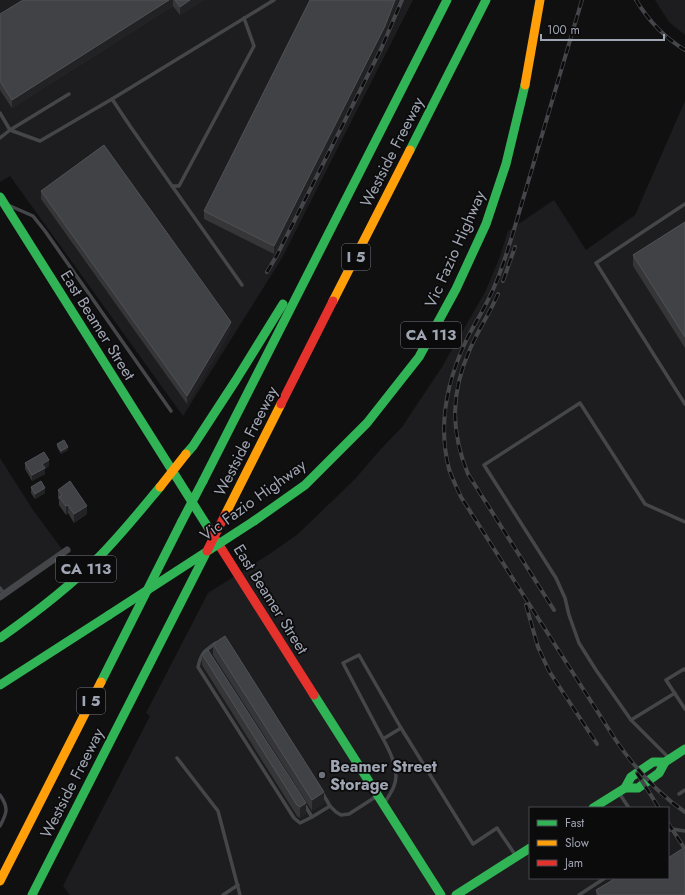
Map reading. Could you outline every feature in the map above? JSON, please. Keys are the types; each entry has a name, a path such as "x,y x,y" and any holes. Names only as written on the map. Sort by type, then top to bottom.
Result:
{"main road":[{"name":"Westside Freeway","path":"0,881 447,0"},
{"name":"Westside Freeway","path":"32,895 486,0"},
{"name":"Vic Fazio Highway","path":"0,685 254,521 305,485 367,423 419,358 456,289 486,224 506,164 521,102 540,0"},
{"name":"East Beamer Street","path":"2,200 441,895"},
{"name":"CA 113","path":"0,638 72,582 97,559 129,525 186,454 322,246"},
{"path":"621,790 638,788 659,773 668,760 685,749"},
{"path":"595,807 621,790 631,776 653,762 668,760"},
{"path":"456,895 529,849"}],"street":[{"path":"1,593 67,550"}],"lane":[{"path":"0,113 10,130 40,141 274,0"},
{"path":"172,186 179,186 254,46 244,18"},
{"path":"0,138 10,130 69,94"},
{"path":"112,99 242,286"},
{"path":"2,200 33,216 171,411"},
{"path":"685,204 596,263 685,404"},
{"path":"668,760 631,720 579,643 569,615 565,598 556,578 484,466 580,403 645,504 685,522"},
{"path":"222,641 205,650 198,667 294,818 300,823 330,806"},
{"path":"205,650 210,657"},
{"path":"383,804 394,788 396,777 395,764 344,663 359,655 401,728 473,844 497,828 516,857"},
{"path":"685,670 684,669 666,680 685,709"},
{"path":"631,720 675,693"},
{"path":"383,739 401,728"},
{"path":"176,758 218,811 240,895"},
{"path":"621,790 629,807"},
{"path":"679,794 685,790"},
{"path":"321,792 330,806 341,815 348,814 378,796"},
{"path":"0,794 5,802 7,810 0,826"},
{"path":"303,804 312,817"},
{"path":"669,830 685,831"},
{"path":"580,894 603,879"},
{"path":"223,895 238,886"}],"shaded area":[{"path":"0,0 413,0 282,258 183,416 10,176 0,182"},
{"path":"655,0 685,0 685,35 669,22"},
{"path":"685,101 685,895 70,895 63,886 150,716 146,713 208,593 298,534 355,479 402,427 442,367 485,292 499,259 508,231 554,200 586,250 635,215"},
{"path":"0,458 33,510 64,552 0,593"}],"building":[{"path":"23,0 169,0 12,100 0,81 0,14"},
{"path":"175,0 190,0 180,7"},
{"path":"310,0 395,0 385,26 274,246 204,211"},
{"path":"104,145 231,322 187,396 41,191"},
{"path":"685,222 685,337 633,255"},
{"path":"64,440 68,447 61,451 57,444"},
{"path":"44,452 49,460 42,464 45,468 32,475 25,463"},
{"path":"41,481 45,488 35,494 31,487"},
{"path":"70,481 87,506 74,514 68,505 66,506 59,497 62,495 58,490"},
{"path":"225,636 324,792 312,800 213,644"},
{"path":"208,650 306,803 300,807 297,805 202,654"},
{"path":"685,847 685,895 599,895 596,890 614,879 669,879 669,857"}],"railway":[{"path":"267,272 381,49 402,0"},
{"path":"582,0 502,266 493,290 459,356 449,388 446,404 444,436 446,453 449,469 461,497 615,739 630,760 647,779 665,797 685,812"},
{"path":"636,0 646,15 658,28 685,50"},
{"path":"503,281 515,247"},
{"path":"498,294 470,349 459,380 455,411 458,442 468,474 554,610"},
{"path":"526,605 538,647 549,671 597,744"},
{"path":"637,773 658,807"},
{"path":"669,825 685,849"}],"traffic: fast":[{"path":"203,481 447,0"},
{"path":"410,150 486,0"},
{"path":"254,521 305,485 367,423 419,357 456,289 486,224 506,164 525,85"},
{"path":"0,197 209,529"},
{"path":"186,454 193,446 236,380 283,304"},
{"path":"182,521 203,481"},
{"path":"0,638 25,620 86,570 114,541 160,487"},
{"path":"101,682 182,521"},
{"path":"109,615 254,521"},
{"path":"32,895 205,555"},
{"path":"0,685 109,615"},
{"path":"314,695 441,895"},
{"path":"625,788 631,777 653,762 665,762 685,749"},
{"path":"595,807 625,788 638,788 659,773 665,762"},
{"path":"456,895 529,849"}],"traffic: slow":[{"path":"525,85 540,0"},
{"path":"333,301 410,150"},
{"path":"225,515 281,404"},
{"path":"160,487 186,454"},
{"path":"0,881 101,682"}],"traffic: jam":[{"path":"281,404 333,301"},
{"path":"207,551 225,515"},
{"path":"209,529 314,695"}],"place":[{"name":"Beamer Street Storage","path":"322,775"}]}
